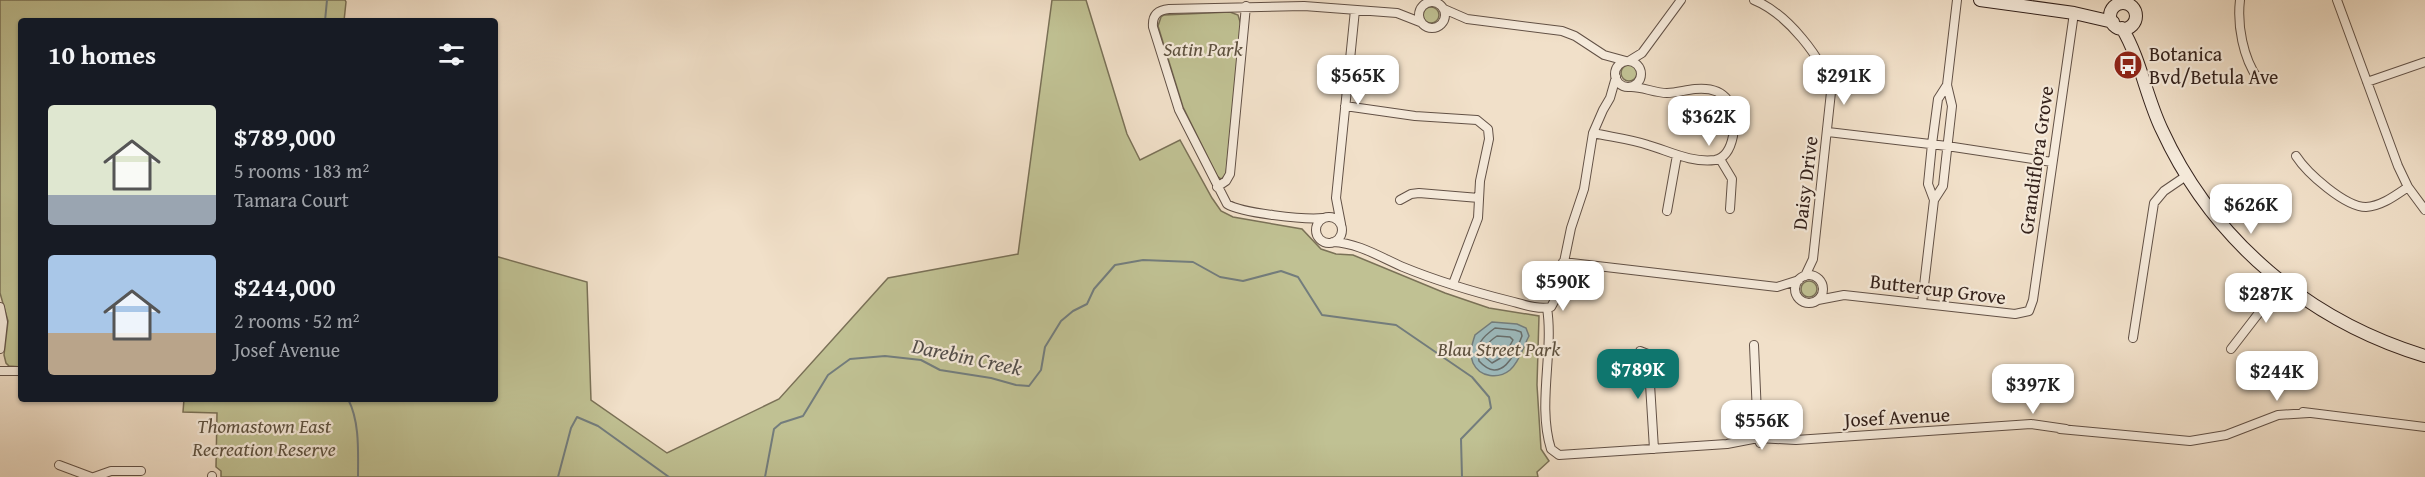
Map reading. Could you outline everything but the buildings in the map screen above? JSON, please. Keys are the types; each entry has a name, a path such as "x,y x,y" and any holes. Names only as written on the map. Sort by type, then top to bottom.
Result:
{"street":[{"path":"1300,218 1324,242 1344,243 1365,249 1404,267 1453,284 1502,299 1547,308 1555,301 1571,228 1584,189 1593,133 1610,98 1617,67 1642,54 1681,0"},
{"name":"Daisy Drive","path":"1754,0 1772,9 1781,17 1824,70 1831,92 1813,259 1819,280"},
{"path":"1922,303 1934,200 1943,186 1952,106 1947,85 1957,0"},
{"path":"1980,0 2074,13 2135,11 2137,56"},
{"path":"2240,0 2239,15 2246,56 2258,79"},
{"path":"2337,0 2408,187 2424,206"},
{"path":"1420,22 1418,15 1426,2"},
{"path":"1397,13 1426,2 1436,2 1467,19"},
{"path":"1442,5 1445,16 1442,23"},
{"path":"1217,187 1226,181 1230,174 1246,6"},
{"path":"1365,249 1333,217 1300,218 1235,209 1227,204 1174,98 1153,27 1156,14 1169,9 1304,6 1397,13 1431,28 1442,23 1467,19 1562,31 1575,36 1604,55 1637,64 1654,91"},
{"path":"1333,242 1341,234 1342,225 1336,198 1355,10"},
{"path":"2120,10 2130,27 2135,21"},
{"path":"2120,10 2161,128 2186,176 2232,238 2282,283 2310,304 2347,325 2425,356"},
{"name":"Grandiflora Grove","path":"2028,310 2033,300 2074,13"},
{"path":"1610,98 1638,82 1642,54"},
{"path":"1593,133 1647,144 1677,155 1709,160 1720,159 1726,153 1732,137 1733,112 1729,100 1719,92 1706,89 1671,93 1629,87 1620,84 1604,55"},
{"path":"2367,82 2425,62"},
{"path":"1934,200 1928,184 1932,144 1937,103 1947,85"},
{"path":"1345,106 1415,116 1454,117 1482,121 1486,124 1489,133 1481,172 1478,218 1453,284"},
{"path":"1828,132 1947,146 2052,162"},
{"path":"1667,211 1677,155"},
{"path":"2296,156 2310,174 2342,198 2358,206 2380,204 2408,187"},
{"path":"1720,159 1732,178 1730,209"},
{"path":"2133,338 2154,203 2164,190 2186,176"},
{"path":"1400,200 1411,194 1419,193 1479,198"},
{"path":"1316,232 1317,224 1336,198"},
{"name":"Daisy Drive","path":"1802,278 1813,259"},
{"path":"1563,262 1778,286 1810,303 1818,300 1822,294 1819,280 1802,278 1778,286"},
{"path":"1798,298 1796,289 1802,278"},
{"name":"Buttercup Grove","path":"1819,280 1844,295"},
{"path":"2231,349 2282,283"},
{"name":"Buttercup Grove","path":"1818,300 1844,295 2015,314 2028,310"},
{"path":"0,307 3,322 0,349"},
{"name":"Josef Avenue","path":"1547,308 1545,385 1551,449 1559,455 1727,444 1748,445 1760,439 1778,444 1796,440 2000,427 2066,429 2190,441 2226,435 2278,416 2309,413 2425,427"},
{"path":"1754,345 1760,439"},
{"path":"1640,351 1668,358"},
{"path":"1653,356 1649,368 1654,449"},
{"path":"0,371 18,371"},
{"path":"59,465 92,477 111,471 141,471"}],"green space":[{"path":"0,0 345,0 344,18 18,18 18,367 9,366 4,355 8,321 0,293"},
{"path":"1052,0 1086,0 1127,134 1140,160 1180,140 1212,198 1221,211 1233,217 1302,229 1321,249 1336,254 1353,255 1445,293 1489,308 1539,316 1537,385 1541,449 1549,461 1537,472 1538,477 221,477 221,471 216,467 217,413 183,412 184,402 498,402 498,257 587,282 591,400 667,453 779,399 888,278 1018,254"},
{"path":"1428,7 1434,7 1439,15 1437,21 1428,23 1423,18 1423,12"},
{"name":"Satin Park","path":"1230,12 1238,15 1241,25 1226,175 1221,179 1217,176 1183,107 1158,26 1164,15"},
{"path":"1626,65 1632,65 1637,73 1635,79 1626,81 1621,76 1621,70"},
{"path":"1806,281 1812,281 1817,289 1815,295 1806,297 1801,292 1801,286"}],"water":[{"path":"1492,322 1517,324 1526,328 1529,336 1519,358 1510,370 1495,376 1480,372 1471,356 1475,335"}],"waterway":[{"name":"Darebin Creek","path":"325,18 327,0"},
{"name":"Darebin Creek","path":"765,477 774,429 781,423 803,416 828,375 850,359 885,356 921,360 940,370 1029,386 1041,370 1045,347 1061,321 1073,311 1087,304 1094,289 1115,265 1143,260 1193,262 1220,277 1243,281 1281,271 1298,277 1322,315 1396,325 1472,377 1489,397 1491,408 1461,439 1462,477"},
{"name":"Darebin Creek","path":"349,402 355,417 358,477"},
{"name":"Darebin Creek","path":"558,477 571,428 577,417 598,426 669,477"}],"place":[{"name":"Botanica Bvd/Betula Ave","path":"2128,65"}],"park label":[{"name":"Blau Street Park","path":"1499,349"},
{"name":"Thomastown East Recreation Reserve","path":"264,438"}]}
